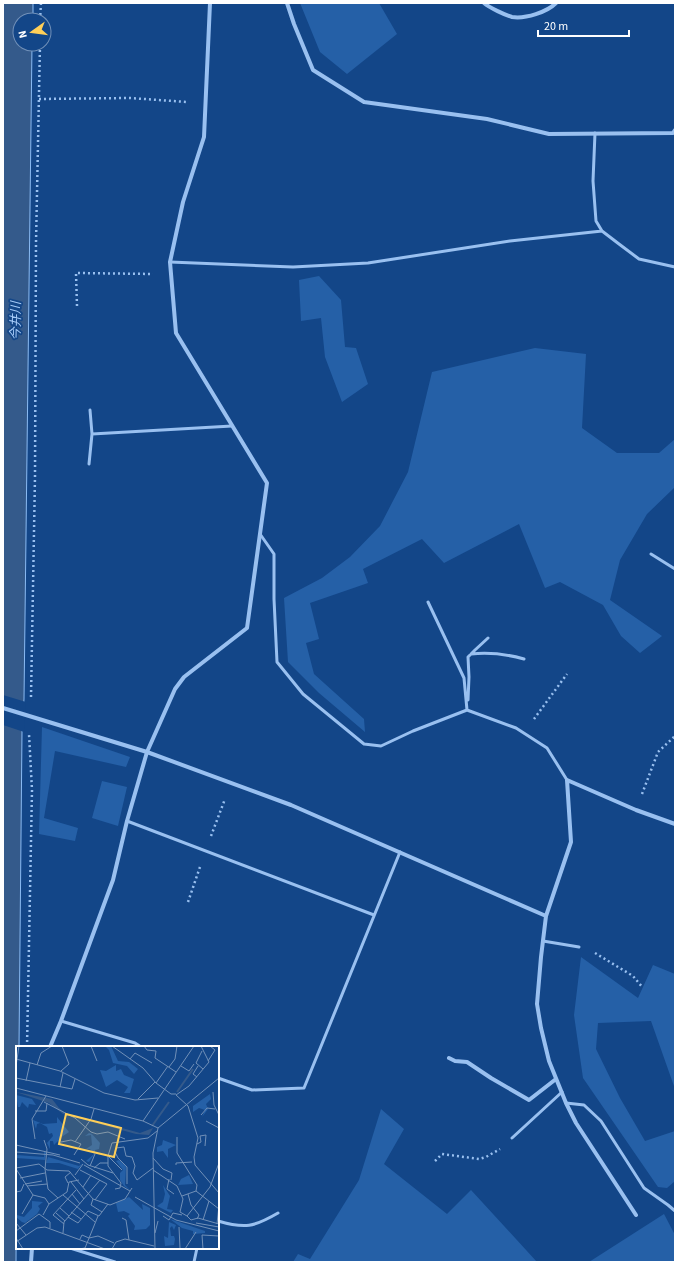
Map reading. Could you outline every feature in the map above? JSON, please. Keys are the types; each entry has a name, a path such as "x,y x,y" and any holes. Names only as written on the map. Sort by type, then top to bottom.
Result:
{"street":[{"path":"50,1046 113,880 127,822 147,752 175,689 184,677 247,628 267,482 176,333 170,262 183,202 204,137 210,3"},
{"path":"287,3 313,70 364,102 487,119 549,134 673,133 675,130"},
{"path":"484,3 488,7 513,17 531,16 550,9 556,3"},
{"path":"3,708 147,752 292,805 546,916"},
{"path":"636,1216 576,1123 549,1061 540,1028 537,1004 543,941 546,916 570,842 567,780 636,810 675,824"},
{"path":"449,1058 455,1061 467,1062 529,1100 556,1079"},
{"path":"31,1262 32,1249"}],"lane":[{"path":"595,134 593,181 596,221 602,231 639,258 675,267"},
{"path":"170,262 293,267 368,263 510,241 602,231"},
{"path":"89,464 92,434 90,410"},
{"path":"92,434 232,426"},
{"path":"260,534 274,554 274,599 277,662 303,694 364,744 380,746 413,731 467,710 516,728 547,748 567,780"},
{"path":"651,554 675,569"},
{"path":"428,602 464,678 467,710"},
{"path":"467,710 469,677 468,657 488,638"},
{"path":"471,654 484,653 524,659"},
{"path":"127,822 374,915"},
{"path":"219,1078 252,1090 304,1088 400,852"},
{"path":"543,941 580,947"},
{"path":"61,1021 135,1043 140,1046"},
{"path":"512,1138 562,1092"},
{"path":"566,1103 584,1105 601,1121 644,1188 675,1211"},
{"path":"219,1221 234,1225 249,1226 266,1220 278,1213"},
{"path":"73,1249 115,1262"},
{"path":"194,1262 197,1249"}],"path":[{"path":"27,1046 32,790 29,715 31,696 34,579 36,243 40,52"},
{"path":"39,99 130,98 206,103"},
{"path":"77,306 76,273 171,274"},
{"path":"524,734 567,674"},
{"path":"636,810 658,752 675,736"},
{"path":"580,947 609,961 633,976 643,988"},
{"path":"435,1161 442,1154 479,1159 494,1153 512,1138"}],"shaded area":[{"path":"300,3 379,3 397,34 347,74 320,52"},
{"path":"319,276 341,300 345,347 356,348 368,384 342,402 325,357 321,318 301,321 299,280"},
{"path":"535,348 586,354 582,428 617,453 659,453 675,439 675,487 647,514 620,560 610,600 662,636 640,653 621,636 603,605 560,582 545,588 519,524 444,563 422,539 363,569 368,583 310,603 319,639 306,643 314,674 364,719 365,732 319,693 288,662 284,598 322,578 350,557 380,526 408,472 432,372"},
{"path":"42,727 130,757 126,767 55,751 44,818 78,828 75,841 39,834"},
{"path":"102,781 127,787 118,826 92,818"},
{"path":"581,957 638,998 653,965 675,974 675,1089 651,1021 598,1023 596,1049 620,1098 645,1141 675,1131 675,1181 667,1188 658,1187 583,1078 574,1015"},
{"path":"381,1109 404,1129 384,1164 447,1214 471,1190 537,1262 293,1262 298,1254 310,1259 359,1180"},
{"path":"664,1214 675,1235 675,1262 589,1262"}],"water":[{"name":"今井川","path":"3,3 33,3 33,12 12,12 12,52 32,52 19,1046 16,1046 16,1262 3,1262"}],"pier":[{"path":"3,695 26,702 24,732 3,725"}]}
